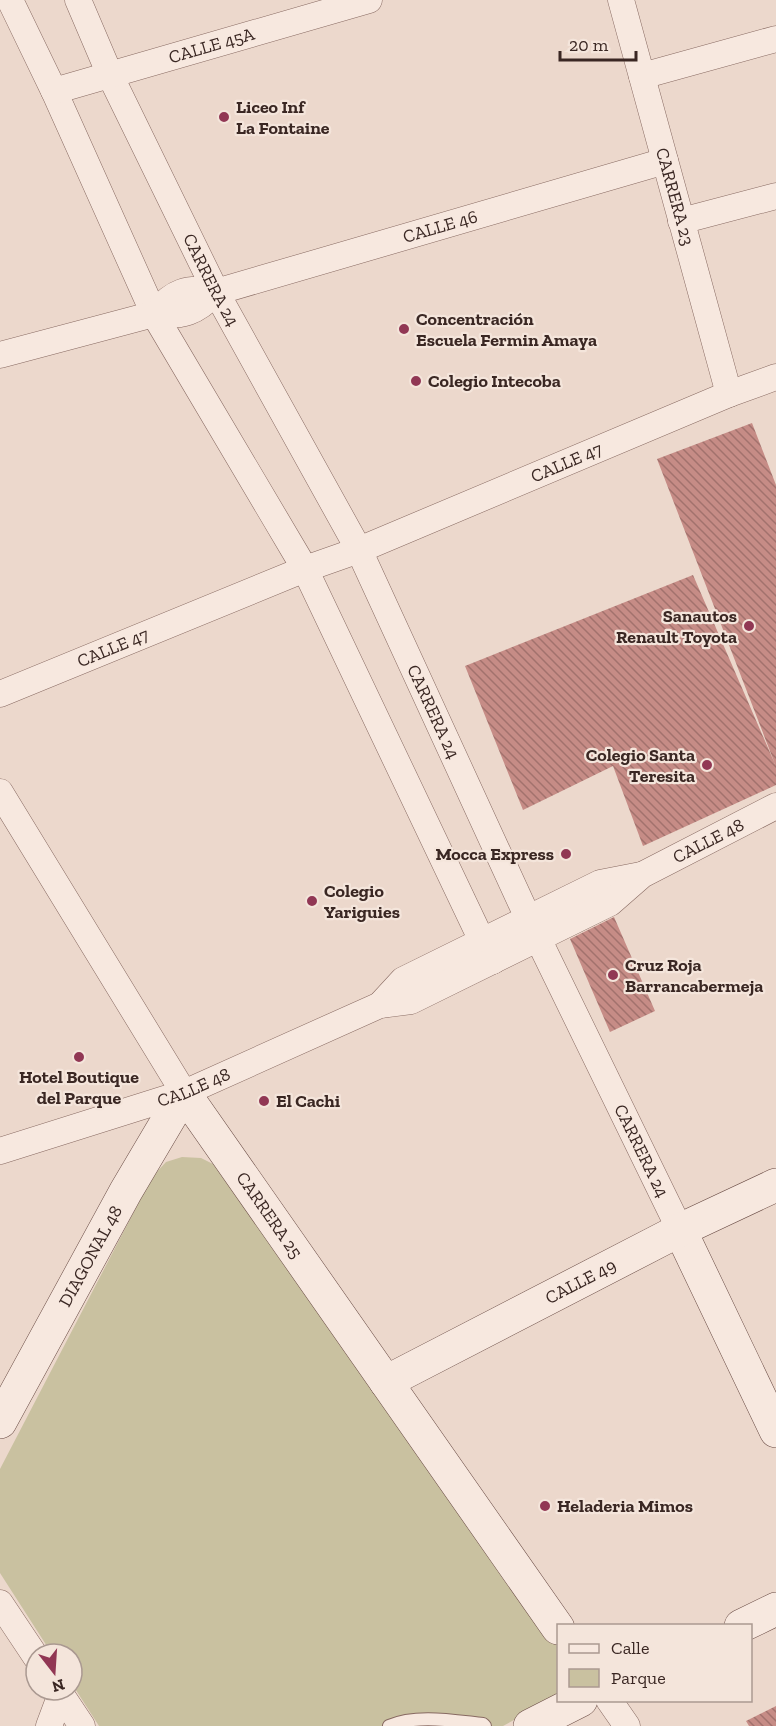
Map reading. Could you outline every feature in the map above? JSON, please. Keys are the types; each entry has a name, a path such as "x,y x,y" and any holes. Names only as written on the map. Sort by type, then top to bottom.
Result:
{"street":[{"path":"10,0 54,91 154,314 304,569 488,951"},
{"name":"CARRERA 24","path":"78,0 110,75 216,292 359,550 533,928 776,1431"},
{"name":"CALLE 45A","path":"54,91 369,0"},
{"name":"CARRERA 23","path":"621,0 729,394"},
{"path":"642,76 776,39"},
{"name":"CALLE 46","path":"0,355 154,314 165,300 181,292 199,288 216,292 665,162"},
{"path":"681,221 776,196"},
{"name":"CALLE 47","path":"0,694 304,569 359,550 729,394 776,377"},
{"name":"CALLE 47","path":"317,595 335,570 359,550"},
{"name":"CARRERA 25","path":"0,792 184,1093 557,1627"},
{"name":"CALLE 48","path":"0,1151 184,1093 380,1005 403,980 488,951 533,928 600,883 642,875 776,807"},
{"name":"DIAGONAL 48","path":"0,1422 126,1191 184,1093"},
{"name":"CALLE 49","path":"386,1382 680,1230 776,1185"},
{"path":"0,1603 26,1642"},
{"path":"745,1624 776,1609"},
{"path":"49,1726 57,1702"},
{"path":"66,1702 82,1726"},
{"path":"530,1726 579,1702"},
{"path":"610,1702 627,1726"}],"lane":[{"path":"389,1726 398,1722 439,1719 485,1726"}],"green space":[{"path":"182,1157 201,1158 213,1164 557,1645 557,1697 503,1726 99,1726 84,1702 84,1642 44,1642 0,1573 0,1469 152,1177 166,1162"}],"building":[{"name":"Colegio Santa Teresita","path":"752,423 776,485 776,785 643,846 613,766 523,810 465,666 693,575 775,764 657,459"},
{"name":"Cruz Roja Barrancabermeja","path":"614,917 655,1011 610,1032 570,939"},
{"path":"776,1706 776,1726 749,1726 746,1721"}],"place":[{"name":"Liceo Inf La Fontaine","path":"224,117"},
{"name":"Concentración Escuela Fermin Amaya","path":"404,329"},
{"name":"Colegio Intecoba","path":"416,381"},
{"name":"Sanautos Renault Toyota","path":"749,626"},
{"name":"Colegio Santa Teresita","path":"707,765"},
{"name":"Mocca Express","path":"566,854"},
{"name":"Colegio Yariguies","path":"312,901"},
{"name":"Cruz Roja Barrancabermeja","path":"613,975"},
{"name":"Hotel Boutique del Parque","path":"79,1057"},
{"name":"El Cachi","path":"264,1101"},
{"name":"Heladeria Mimos","path":"545,1506"}]}
